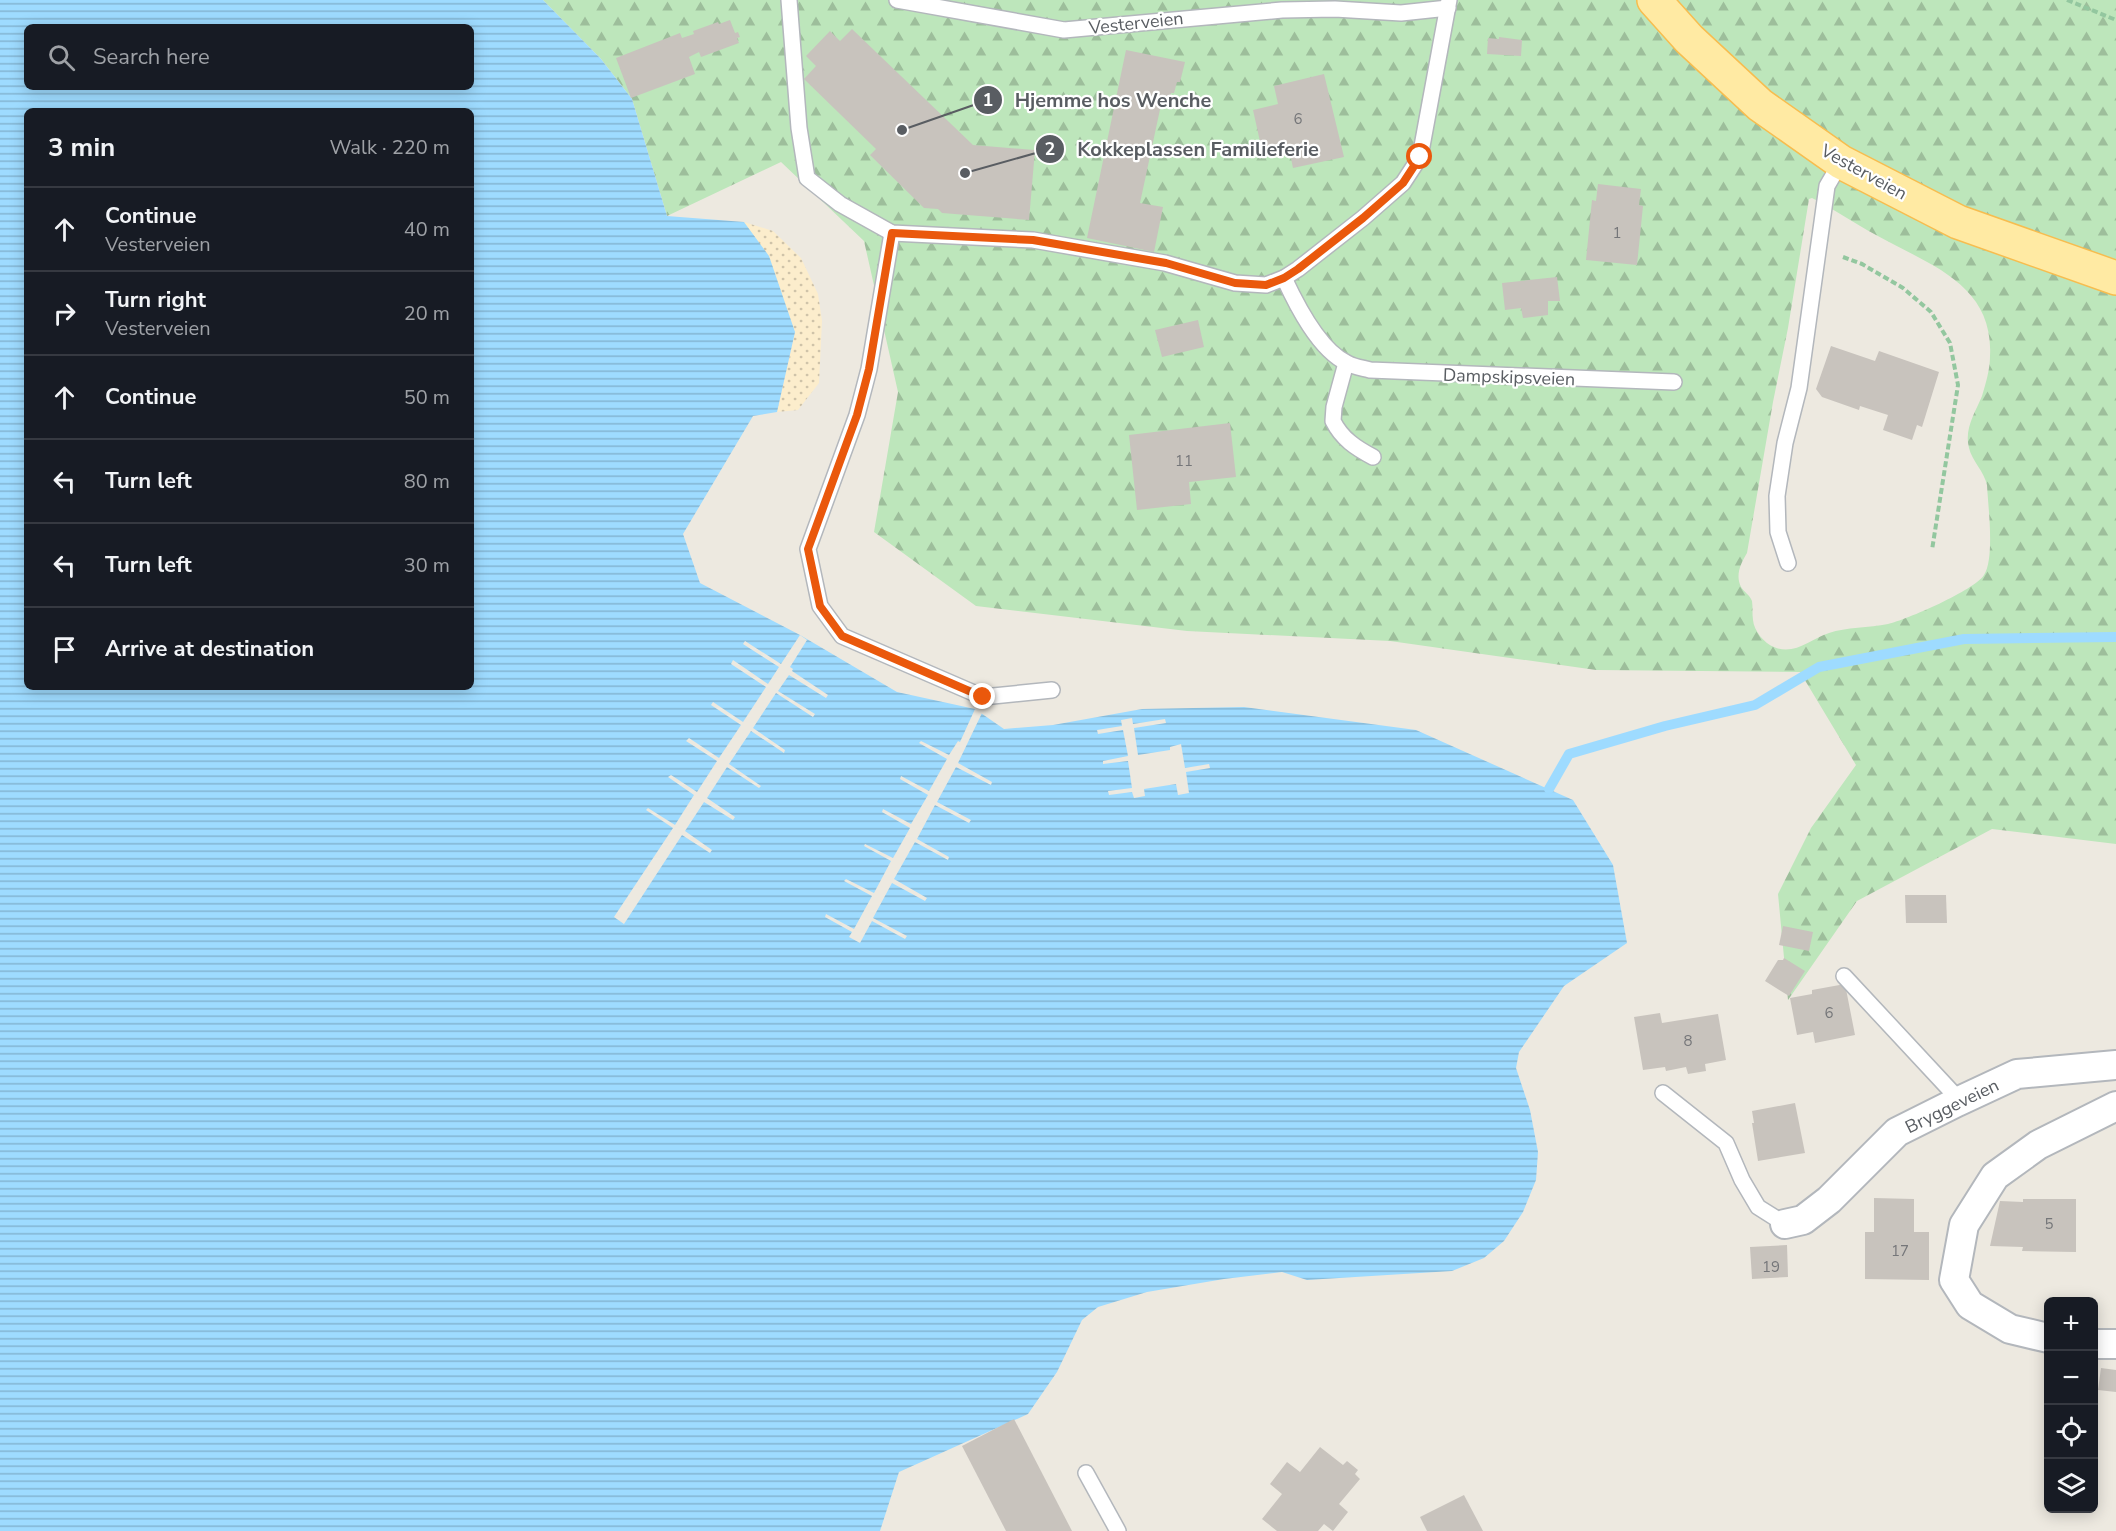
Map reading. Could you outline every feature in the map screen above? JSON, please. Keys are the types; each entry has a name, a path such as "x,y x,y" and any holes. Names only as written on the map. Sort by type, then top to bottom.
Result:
{"main road":[{"name":"Vesterveien","path":"1654,0 1689,39 1760,105 1840,162 1958,222 2116,278"}],"street":[{"name":"Bryggeveien","path":"1785,1224 1803,1221 1829,1200 1897,1132 1957,1102 2017,1074 2116,1065"},
{"path":"2044,1337 2010,1329 1970,1305 1954,1280 1964,1225 1995,1176 2038,1145 2116,1106"},
{"path":"2098,1344 2116,1344"}],"lane":[{"path":"789,0 799,128 807,178 840,204 892,233 869,369 857,415 808,549 820,606 842,636 983,697 1052,690"},
{"name":"Vesterveien","path":"892,233 1033,240 1166,263 1235,283 1266,285 1284,278 1363,218 1403,183 1420,157 1449,4 1401,13 1282,9 1064,30 897,0"},
{"path":"1788,563 1778,532 1777,496 1785,443 1799,388 1827,186 1840,162"},
{"name":"Dampskipsveien","path":"1284,278 1311,329 1323,343 1346,363 1370,370 1674,382"},
{"path":"1346,363 1334,407 1333,421 1345,439 1356,449 1374,457"},
{"path":"1844,976 1951,1091 1957,1102"},
{"path":"1664,1093 1726,1143 1742,1180 1758,1207 1785,1224"},
{"path":"1086,1473 1118,1531"}],"path":[{"path":"2067,0 2116,20"},
{"path":"1817,247 1862,264 1903,288 1930,312 1950,344 1958,385 1932,550"}],"green space":[{"path":"543,0 2116,0 2116,844 1992,829 1857,901 1788,1000 1778,894 1811,828 1856,765 1800,672 1596,670 1390,641 1187,631 976,606 874,532 898,392 864,241 781,162 667,216 632,99 601,59","holes":["1812,198 1936,267 1969,293 1981,310 1988,331 1990,361 1982,396 1969,428 1968,441 1971,453 1987,485 1989,557 1984,575 1978,581 1924,611 1888,624 1836,631 1802,646 1781,649 1767,643 1757,632 1753,620 1752,601 1739,583 1739,574 1747,553 1809,199"]}],"sand":[{"path":"744,222 773,231 801,258 818,294 822,321 819,383 798,410 777,412 795,332"}],"water":[{"path":"0,0 543,0 601,59 632,99 667,216 744,222 769,256 795,332 777,412 753,416 683,534 700,583 800,635 897,692 975,709 1004,729 1053,725 1142,709 1244,707 1416,730 1573,800 1613,865 1627,943 1564,986 1519,1052 1516,1068 1530,1110 1538,1152 1536,1180 1523,1212 1504,1241 1484,1258 1452,1271 1307,1280 1282,1272 1147,1292 1098,1307 1082,1320 1057,1372 1028,1414 899,1472 880,1531 0,1531"}],"pier":[{"path":"800,635 807,640 790,667 792,671 828,695 826,698 789,675 778,691 815,714 813,717 776,693 753,728 785,750 784,753 751,731 729,764 761,786 759,788 727,767 707,798 735,817 733,820 704,802 685,831 712,850 710,853 682,835 624,924 614,917 673,828 646,810 648,808 675,825 694,795 668,777 671,775 697,792 717,761 686,741 689,738 719,758 741,725 711,705 713,702 743,722 766,687 731,664 733,660 768,684 779,667 743,644 745,641 781,664"},
{"path":"975,709 982,713 958,763 992,782 991,785 956,767 937,802 971,820 969,823 935,805 917,839 949,857 948,860 915,842 894,879 927,898 925,901 892,883 873,918 907,936 905,939 872,921 860,943 849,937 852,932 825,917 826,914 854,929 872,896 844,881 846,879 874,893 891,861 864,846 865,844 893,858 910,828 882,812 883,809 911,824 928,795 900,779 901,776 929,791 947,759 919,743 921,741 949,755 958,741 960,742"},
{"path":"1132,718 1133,724 1165,719 1166,723 1134,728 1138,755 1170,750 1170,747 1181,744 1185,768 1209,764 1210,768 1186,772 1189,793 1178,795 1176,784 1144,789 1145,796 1134,798 1132,792 1109,795 1108,791 1132,788 1128,761 1103,764 1103,761 1128,756 1123,730 1098,734 1097,730 1122,726 1121,720"}],"building":[{"path":"730,20 735,33 738,32 740,37 737,38 739,43 701,57 699,52 689,57 695,74 631,98 616,58 680,33 682,38 694,34 693,31"},
{"path":"852,29 973,145 1035,150 1029,220 942,213 938,209 924,208 870,155 876,149 804,79 816,66 806,56 830,31 840,41"},
{"path":"1499,37 1522,40 1521,56 1487,54 1488,38 1499,39"},
{"path":"1126,50 1185,62 1180,82 1177,82 1174,93 1171,93 1169,101 1162,100 1140,203 1163,207 1154,252 1087,238"},
{"path":"1324,74 1344,157 1293,168 1289,149 1263,155 1253,110 1278,104 1274,86"},
{"path":"1598,184 1641,189 1639,205 1643,206 1637,265 1586,260 1592,200 1596,201"},
{"path":"1557,277 1560,301 1548,301 1548,315 1523,318 1521,308 1505,310 1502,283"},
{"path":"1198,320 1204,347 1162,357 1155,330"},
{"path":"1831,346 1875,361 1879,351 1939,372 1922,427 1917,425 1912,440 1883,430 1888,415 1860,406 1859,410 1822,397 1816,389"},
{"path":"1230,423 1236,477 1189,482 1191,504 1137,510 1129,435"},
{"path":"1905,895 1946,895 1947,923 1906,923"},
{"path":"1783,926 1813,932 1809,951 1779,945"},
{"path":"1784,958 1805,971 1789,996 1765,981 1778,960"},
{"path":"1845,984 1855,1035 1815,1043 1813,1032 1797,1035 1790,998 1812,994 1812,990"},
{"path":"1660,1013 1662,1023 1718,1014 1726,1060 1705,1064 1706,1071 1688,1074 1686,1067 1666,1071 1665,1067 1643,1070 1634,1017"},
{"path":"1795,1103 1805,1153 1758,1161 1752,1111"},
{"path":"1874,1198 1914,1199 1914,1232 1929,1232 1929,1280 1865,1279 1865,1232 1874,1232"},
{"path":"2023,1199 2076,1199 2076,1252 2022,1251 2023,1247 1990,1246 2000,1201 2023,1202"},
{"path":"1787,1245 1788,1277 1752,1279 1750,1247"},
{"path":"2101,1368 2116,1370 2116,1392 2098,1390"},
{"path":"1014,1419 1072,1531 1006,1531 962,1446"},
{"path":"1320,1447 1343,1465 1347,1461 1358,1470 1355,1474 1360,1479 1339,1504 1348,1512 1333,1531 1324,1524 1318,1531 1277,1531 1262,1519 1282,1494 1270,1484 1287,1462 1300,1472"},
{"path":"1464,1495 1483,1531 1427,1531 1420,1517"}],"waterway":[{"path":"1549,789 1569,754 1665,726 1755,705 1819,667 1964,639 2116,637"}],"place":[{"name":"Hjemme hos Wenche","path":"902,130"},
{"name":"Kokkeplassen Familieferie","path":"965,173"}],"route":[{"path":"983,697 842,636 820,606 808,549 857,415 869,369 892,233 1033,240 1166,263 1235,283 1266,285 1298,269 1363,218 1403,183 1420,157"}]}
